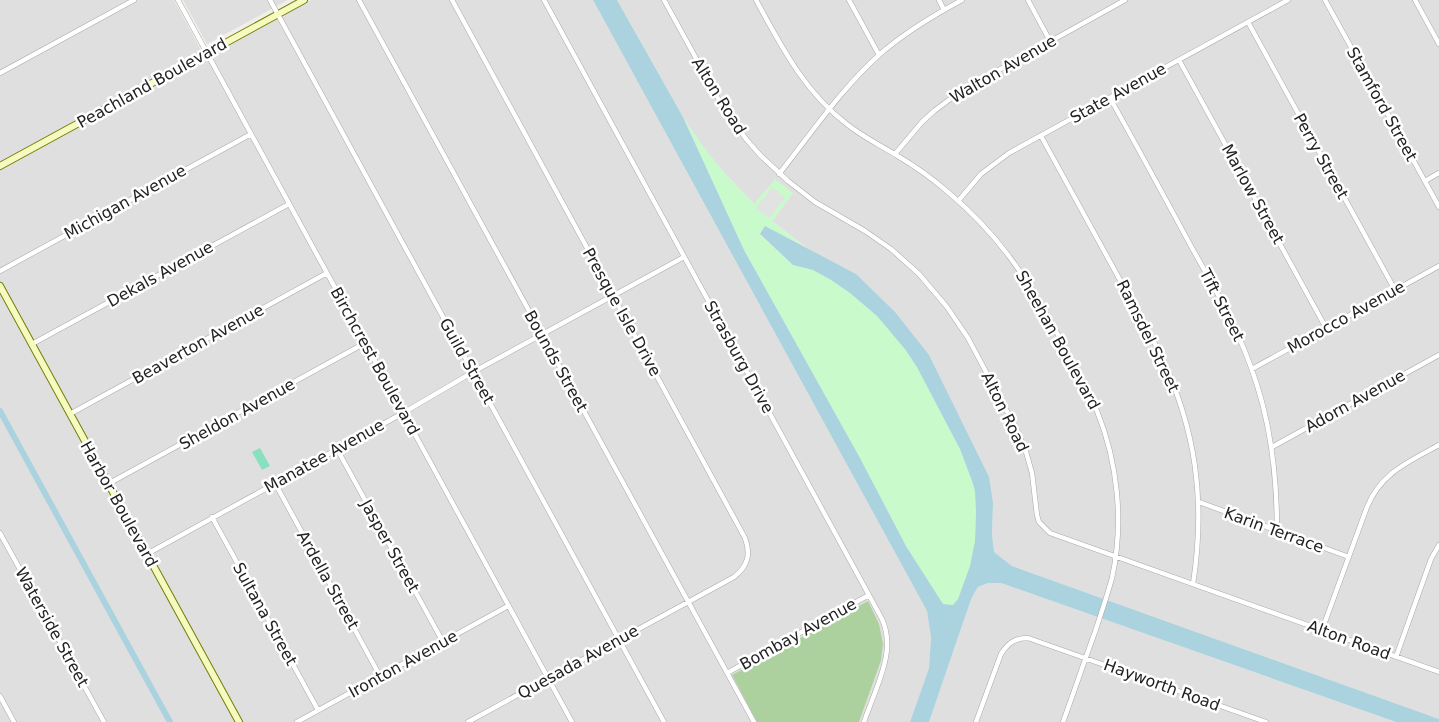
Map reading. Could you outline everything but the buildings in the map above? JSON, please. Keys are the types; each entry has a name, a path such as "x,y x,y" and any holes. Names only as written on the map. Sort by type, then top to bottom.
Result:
{"street":[{"path":"0,74 134,0"},
{"name":"Birchcrest Boulevard","path":"178,0 572,722"},
{"name":"Guild Street","path":"270,0 664,722"},
{"name":"Peachland Boulevard","path":"0,166 304,0"},
{"name":"Bounds Street","path":"360,0 754,722"},
{"name":"Presque Isle Drive","path":"452,0 748,545 748,560 740,572 688,602"},
{"name":"Strasburg Drive","path":"544,0 869,595 885,628 887,649 884,664 864,722"},
{"name":"Alton Road","path":"664,0 711,87 732,121 761,156 779,174 816,202 891,249 934,290 947,307 968,338 1018,432 1032,473 1039,522 1050,533 1439,672"},
{"name":"Sheehan Boulevard","path":"756,0 796,70 830,110 860,134 927,175 958,200 995,237 1024,275 1090,394 1105,431 1114,470 1118,511 1115,556 1106,598 1063,722"},
{"path":"849,0 879,55"},
{"path":"939,0 944,10"},
{"path":"779,174 855,78 879,55 910,31 962,0"},
{"path":"1028,0 1050,41"},
{"name":"Walton Avenue","path":"895,154 922,122 951,98 972,84 1125,0"},
{"name":"State Avenue","path":"958,200 973,182 1009,153 1288,0"},
{"name":"Stamford Street","path":"1325,0 1439,207"},
{"path":"1415,0 1439,44"},
{"name":"Perry Street","path":"1248,22 1395,290"},
{"name":"Marlow Street","path":"1179,60 1326,328"},
{"name":"Tift Street","path":"1110,98 1241,339 1264,409 1272,447 1277,492 1278,531"},
{"name":"Michigan Avenue","path":"0,271 251,134"},
{"name":"Ramsdel Street","path":"1041,136 1153,339 1168,370 1182,407 1191,438 1199,502 1198,546 1193,584"},
{"path":"1425,181 1439,173"},
{"name":"Dekals Avenue","path":"32,344 289,204"},
{"name":"Manatee Avenue","path":"147,554 684,257"},
{"name":"Morocco Avenue","path":"1252,369 1439,266"},
{"name":"Beaverton Avenue","path":"70,414 327,273"},
{"name":"Harbor Boulevard","path":"0,286 239,722"},
{"name":"Sheldon Avenue","path":"108,484 365,343"},
{"name":"Adorn Avenue","path":"1272,447 1439,356"},
{"path":"1322,630 1366,507 1378,485 1395,469 1439,445"},
{"name":"Jasper Street","path":"337,449 443,642"},
{"name":"Ardella Street","path":"275,483 380,676"},
{"name":"Karin Terrace","path":"1199,502 1349,556"},
{"name":"Sultana Street","path":"212,518 318,710"},
{"name":"Waterside Street","path":"0,533 104,722"},
{"path":"1396,657 1432,559 1439,545"},
{"name":"Bombay Avenue","path":"727,673 869,595"},
{"name":"Quesada Avenue","path":"468,722 688,602"},
{"name":"Ironton Avenue","path":"297,722 508,606"},
{"name":"Hayworth Road","path":"976,722 1001,654 1006,646 1020,638 1028,638 1266,722"},
{"path":"0,696 14,722"}],"shaded area":[{"path":"0,0 174,0 202,52 0,162"},
{"path":"183,0 288,0 207,44"},
{"path":"311,0 593,0 927,611 931,638 929,668 910,722 859,722 881,662 732,675 757,722 0,722 0,170"},
{"path":"617,0 1439,0 1439,719 1012,566 994,552 992,535 993,503 856,274 811,251 772,221 793,193 754,204 717,165 683,117"},
{"path":"772,187 785,198 769,218 756,208"},
{"path":"988,583 1001,583 1396,722 929,722 972,597 978,587"}],"green space":[{"path":"683,117 716,162 754,204 775,179 793,193 772,221 805,247 765,226 760,235 793,265 813,270 850,293 877,316 905,349 917,367 960,449 975,491 975,541 970,566 958,599 953,605 943,604 906,546 860,458 744,250"},
{"path":"260,448 270,466 262,470 252,452"},
{"path":"868,601 879,624 883,644 881,661 859,722 757,722 732,675"}],"water":[{"path":"593,0 617,0 683,117 744,250 860,458 906,546 943,604 953,605 958,599 970,566 975,541 975,491 960,449 917,367 905,349 877,316 831,280 813,270 793,265 760,234 765,226 856,274 895,312 929,355 989,477 993,503 992,535 994,552 1012,566 1439,719 1439,722 1396,722 1001,583 988,583 978,587 972,597 929,722 910,722 929,668 931,638 927,611"}],"waterway":[{"path":"0,411 170,722"}]}
